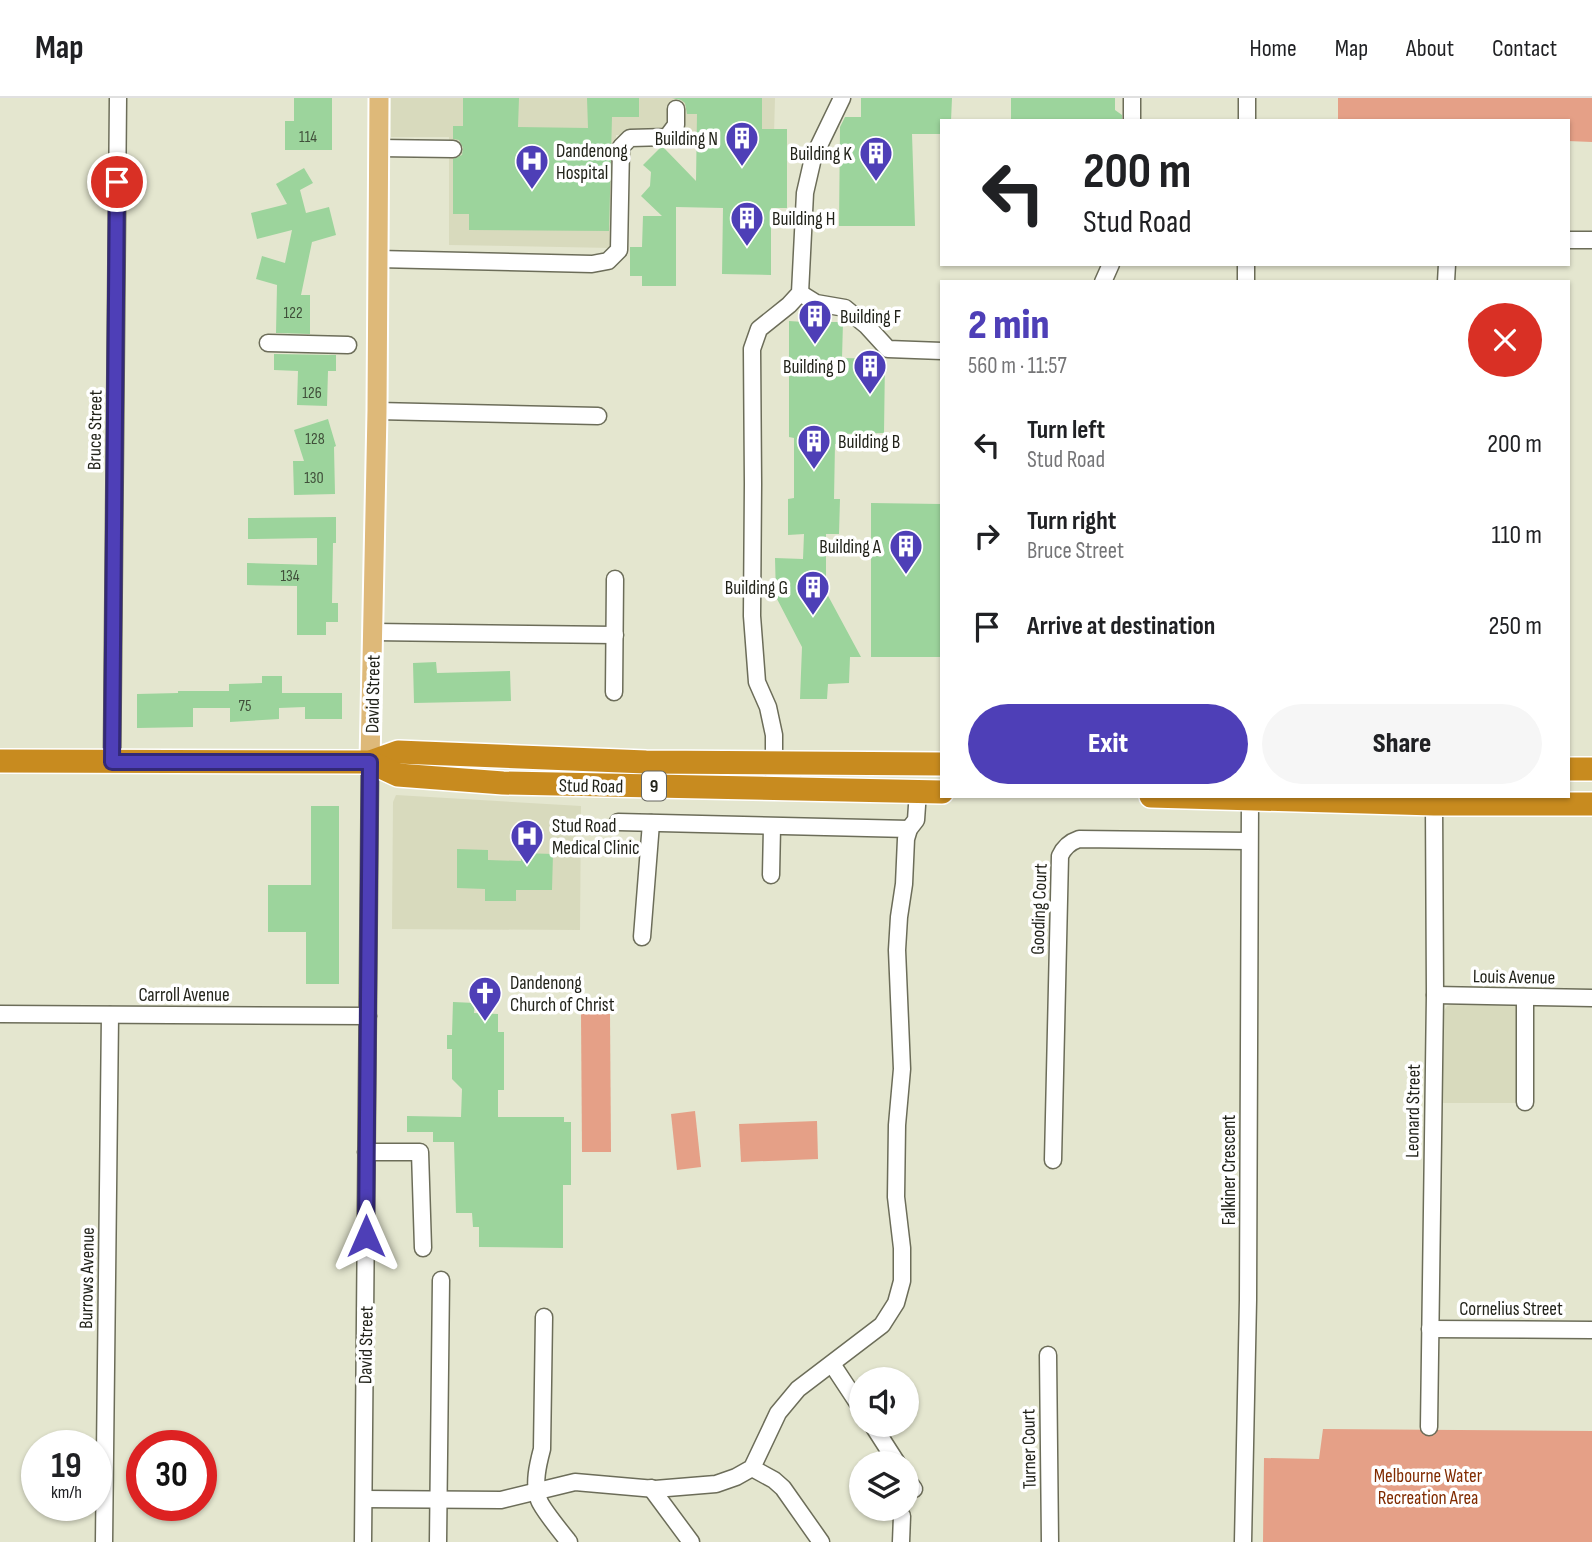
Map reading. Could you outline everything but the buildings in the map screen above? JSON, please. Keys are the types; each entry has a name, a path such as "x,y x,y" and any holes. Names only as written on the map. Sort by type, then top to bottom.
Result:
{"highway":[{"name":"Stud Road","path":"0,761 370,762 398,752 646,762 940,764"},
{"name":"Stud Road","path":"370,762 398,775 503,783 940,792"},
{"path":"1570,769 1592,769"},
{"path":"1249,798 1592,804"}],"main road":[{"name":"David Street","path":"370,762 377,411 379,98"}],"street":[{"name":"Bruce Street","path":"112,762 118,98"},
{"path":"364,1499 501,1500 575,1482 651,1488 716,1485 752,1468 770,1427 797,1389 882,1325 896,1303 902,1281 902,1248 896,1197 897,1125 902,1069 897,950 906,839 916,820 908,791 882,782 776,778 774,735 768,707 757,682 752,616 752,349 759,328 789,306 800,293 805,193 813,158 842,98"},
{"path":"1132,98 1132,119"},
{"path":"1247,98 1247,119"},
{"path":"378,258 592,264 608,261 619,250 621,147 630,138 667,137 676,125 676,108"},
{"path":"379,148 453,149"},
{"path":"1570,240 1592,240"},
{"path":"800,293 816,303 845,308 867,326 888,349 940,351"},
{"path":"268,343 348,345"},
{"path":"377,411 598,416"},
{"path":"614,692 615,579"},
{"path":"373,632 615,635"},
{"name":"David Street","path":"363,1542 370,762"},
{"name":"Falkiner Crescent","path":"1243,1542 1248,1300 1249,798"},
{"name":"Leonard Street","path":"1429,1427 1435,800"},
{"path":"618,822 909,829"},
{"path":"642,937 651,823"},
{"path":"771,875 772,827"},
{"name":"Gooding Court","path":"1053,1160 1060,856 1063,850 1079,838 1250,841"},
{"name":"Louis Avenue","path":"1435,995 1592,998"},
{"path":"1525,997 1525,1102"},
{"name":"Carroll Avenue","path":"0,1014 368,1016"},
{"name":"Burrows Avenue","path":"104,1542 110,1015"},
{"path":"366,1152 421,1152 423,1248"},
{"path":"438,1542 441,1280"},
{"path":"544,1317 542,1449 537,1468 539,1501 569,1542"},
{"name":"Cornelius Street","path":"1430,1329 1592,1330"},
{"name":"Turner Court","path":"1048,1355 1050,1542"},
{"path":"832,1364 849,1390"},
{"path":"752,1468 775,1480 783,1488 821,1542"},
{"path":"651,1488 691,1542"},
{"path":"901,1542 902,1521"}],"shaded area":[{"name":"Dandenong Hospital","path":"391,98 775,98 774,134 616,135 613,248 449,245 449,137 391,137"},
{"path":"396,795 581,806 580,930 392,929 393,802"},
{"path":"1530,1005 1530,1103 1440,1103 1442,1014 1447,1006"}],"green space":[{"path":"1338,98 1592,98 1592,142 1570,141 1570,119 1338,119"},
{"path":"581,1014 610,1014 611,1152 582,1152"},
{"path":"695,1111 701,1167 677,1170 671,1114"},
{"path":"817,1121 818,1159 741,1162 739,1124"},
{"name":"Melbourne Water Recreation Area","path":"1323,1429 1592,1431 1592,1542 1263,1542 1264,1458 1319,1459"}],"place":[{"name":"Building N","path":"742,168"},
{"name":"Building K","path":"876,183"},
{"name":"Dandenong Hospital","path":"532,191"},
{"name":"Building H","path":"747,248"},
{"name":"Building F","path":"815,346"},
{"name":"Building D","path":"870,396"},
{"name":"Building B","path":"814,471"},
{"name":"Building A","path":"906,576"},
{"name":"Building G","path":"813,617"},
{"name":"Stud Road Medical Clinic","path":"527,866"},
{"name":"Dandenong Church of Christ","path":"485,1023"}],"route":[{"path":"117,182 112,762 370,762 366,1236"}]}
